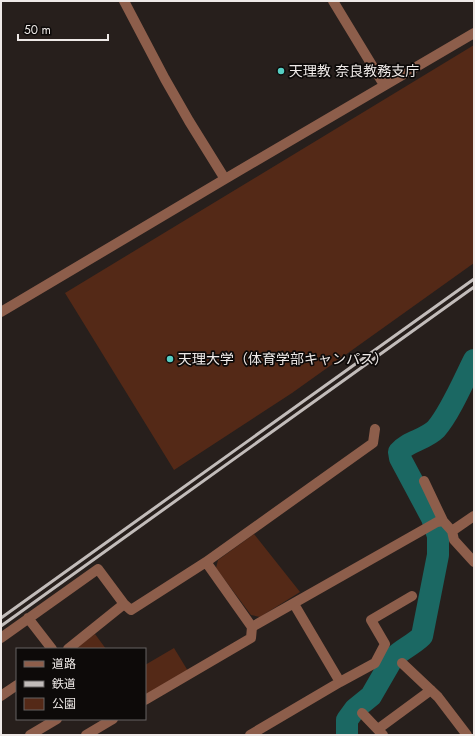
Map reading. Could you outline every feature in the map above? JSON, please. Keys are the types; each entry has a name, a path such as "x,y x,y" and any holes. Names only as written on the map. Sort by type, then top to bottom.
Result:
{"street":[{"path":"124,1 165,80 225,178"},
{"path":"333,1 384,85"},
{"path":"1,312 225,178 474,33"},
{"path":"1,638 98,569 124,604 131,610 206,562 373,443 375,429"},
{"path":"424,481 437,523 452,531 454,540 474,562"},
{"path":"452,531 474,516"},
{"path":"252,627 437,523"},
{"path":"146,699 251,638 252,627 206,562"},
{"path":"250,735 375,663 385,644 372,620 412,596"},
{"path":"69,648 124,604"},
{"path":"294,604 340,682"},
{"path":"28,618 51,648"},
{"path":"402,663 438,697 467,735"},
{"path":"1,696 16,686"},
{"path":"362,714 381,732 431,690"},
{"path":"30,735 55,720"},
{"path":"86,735 109,720"}],"green space":[{"name":"天理大学（体育学部キャンパス）","path":"474,45 474,263 292,393 174,470 65,293"},
{"path":"254,534 300,592 260,617 251,615 216,568 218,560"},
{"path":"95,634 105,648 75,648"},
{"path":"174,648 188,671 146,694 146,664"}],"waterway":[{"path":"347,735 347,720 355,709 371,696 393,658 422,636 438,555 438,536 432,518 400,458 399,452 407,445 427,436 436,429 452,405 474,360"}],"railway":[{"path":"1,618 474,279"},
{"path":"1,626 474,287"}],"place":[{"name":"天理教 奈良教務支庁","path":"281,71"},
{"name":"天理大学（体育学部キャンパス）","path":"170,359"}]}
